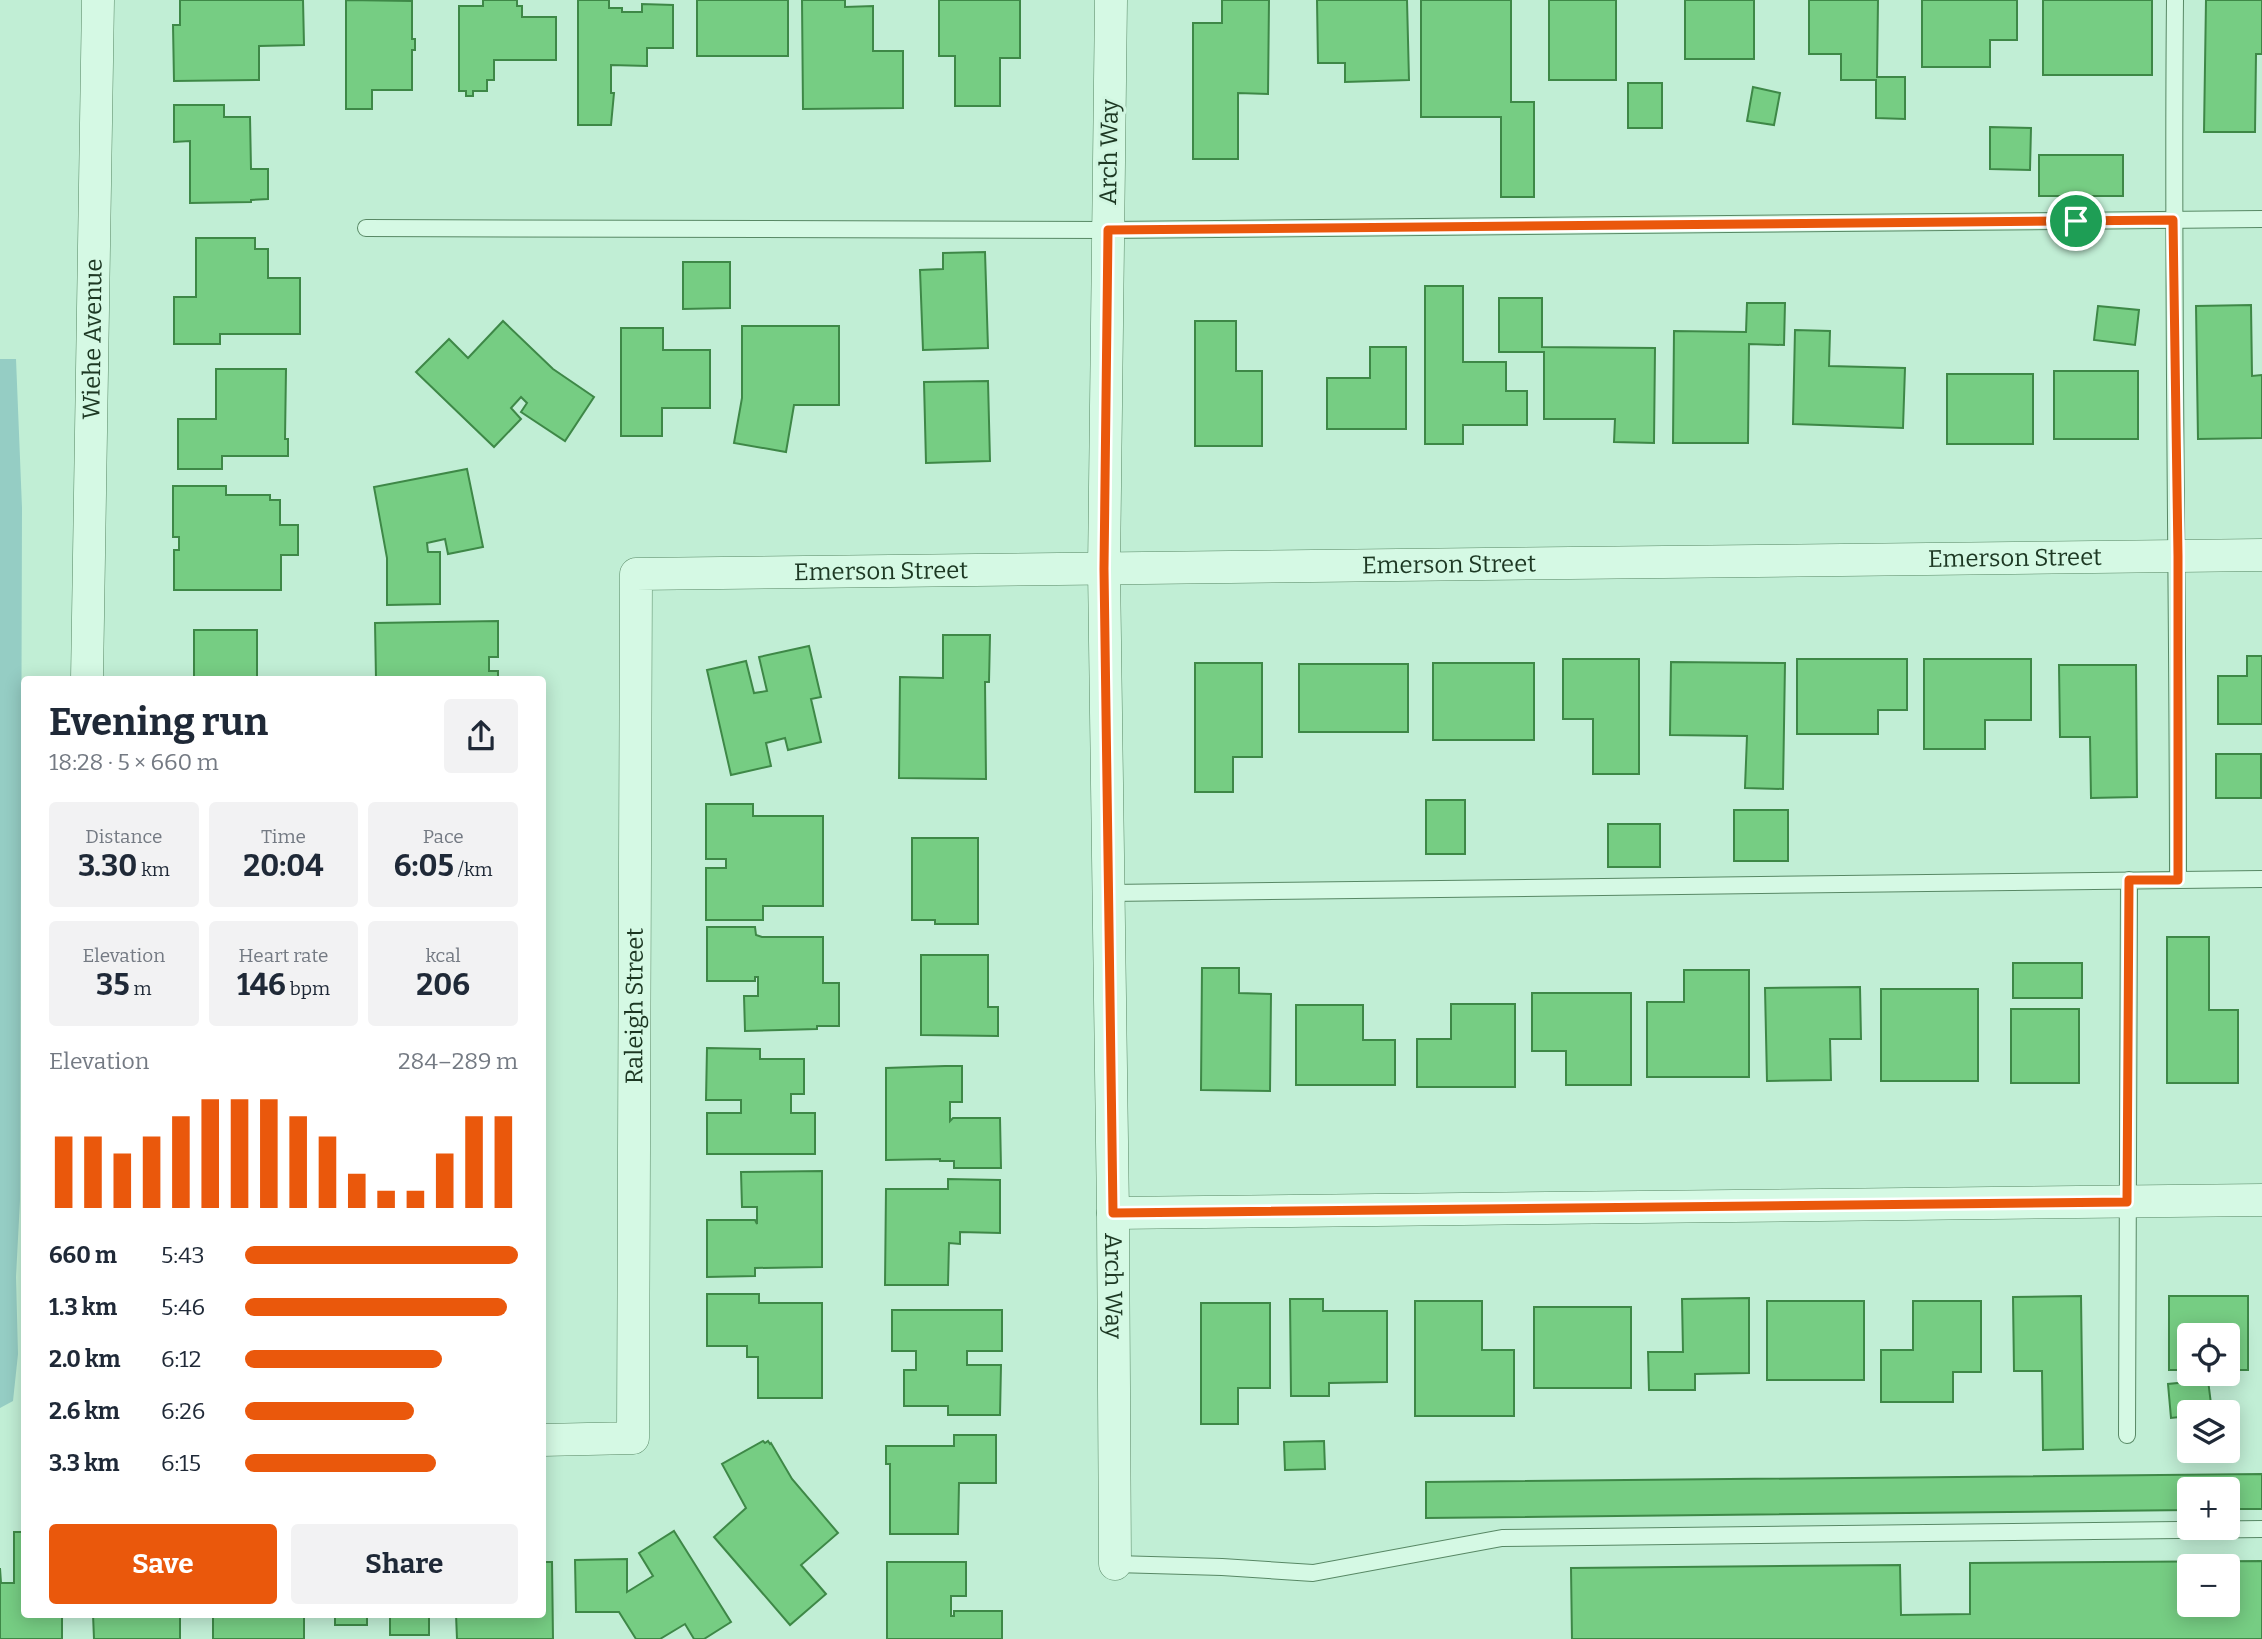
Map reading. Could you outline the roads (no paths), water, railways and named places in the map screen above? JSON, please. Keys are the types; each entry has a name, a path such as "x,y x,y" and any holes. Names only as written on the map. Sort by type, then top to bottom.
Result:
{"street":[{"name":"Wiehe Avenue","path":"87,676 98,0"},
{"name":"Arch Way","path":"1111,0 1104,569 1115,1564"},
{"name":"Emerson Street","path":"636,573 2262,555"},
{"name":"Raleigh Street","path":"546,1440 633,1438 636,573"},
{"path":"1113,1213 2262,1200"}],"lane":[{"path":"2175,0 2173,220 2178,556 2178,880"},
{"path":"366,228 1108,230 2262,219"},
{"path":"1108,893 2262,879"},
{"path":"2127,1436 2129,880"},
{"path":"1115,1564 1313,1573 1502,1538 2262,1529"}]}
